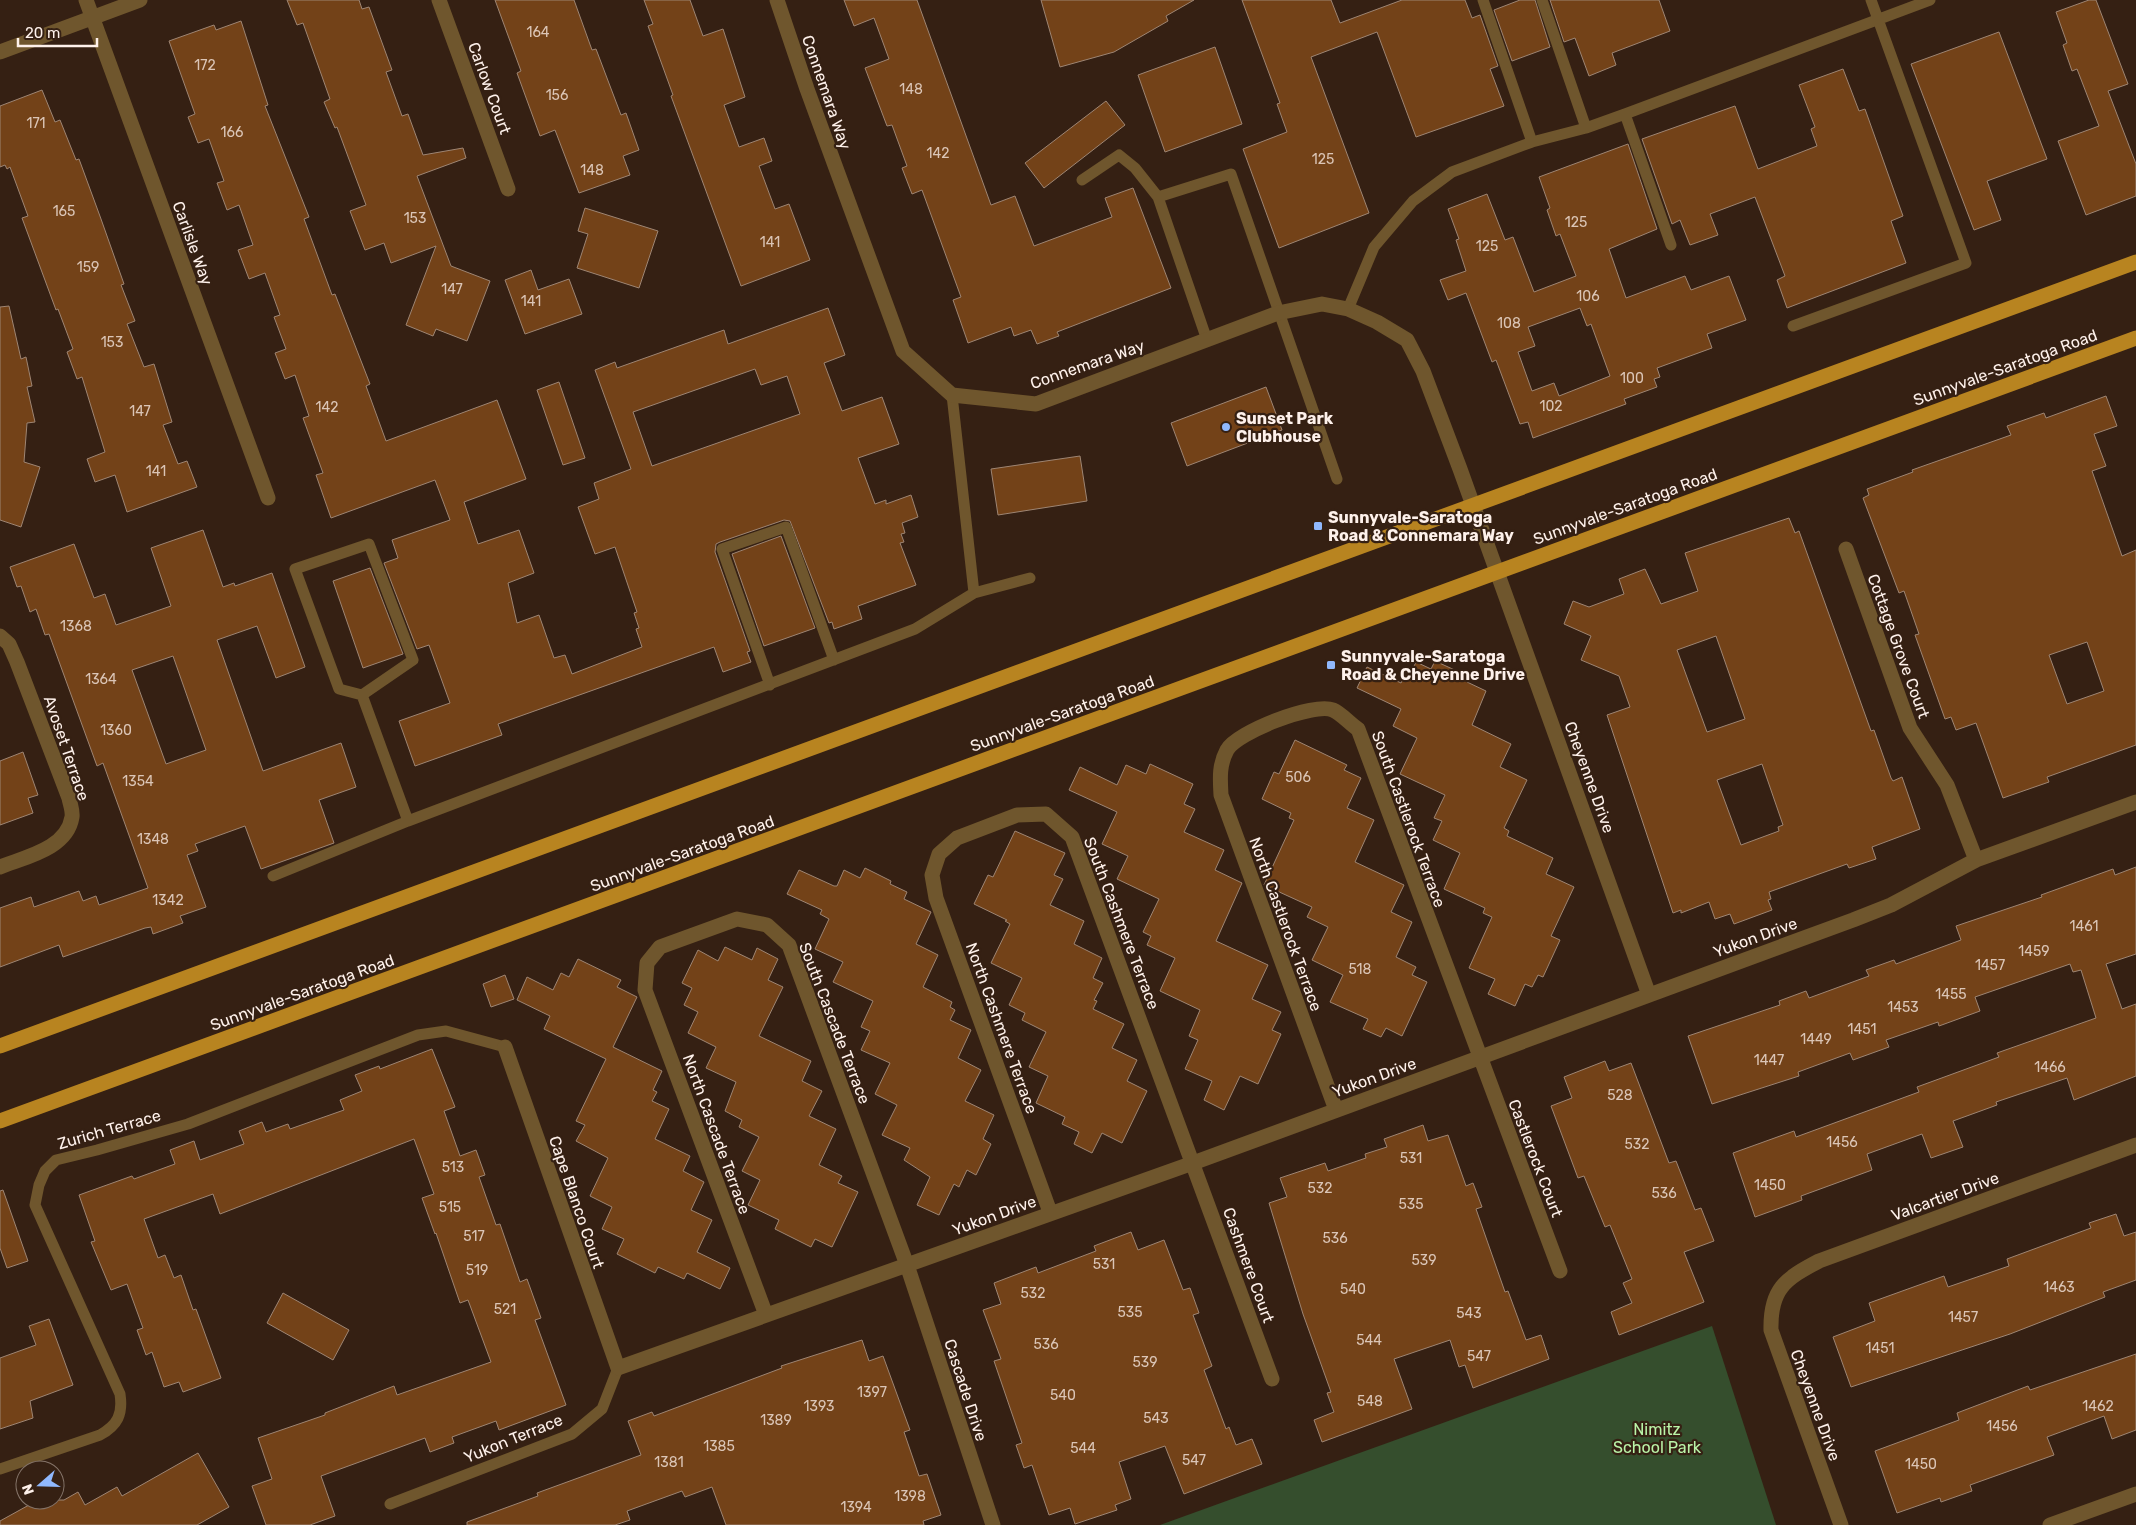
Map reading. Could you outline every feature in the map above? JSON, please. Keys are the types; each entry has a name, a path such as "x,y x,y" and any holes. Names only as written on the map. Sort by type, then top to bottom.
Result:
{"main road":[{"path":"0,1046 2136,262"},
{"name":"Sunnyvale-Saratoga Road","path":"0,1121 2136,338"}],"street":[{"name":"Carlisle Way","path":"86,0 268,498"},
{"path":"0,52 140,0"},
{"name":"Carlow Court","path":"439,0 508,189"},
{"name":"Connemara Way","path":"777,0 807,89 903,351 952,395 1036,404 1278,313 1322,304 1348,309 1407,340 1424,371 1498,571"},
{"name":"Cottage Grove Court","path":"1846,549 1910,728 1948,785 1976,860"},
{"name":"Cheyenne Drive","path":"1498,571 1649,995"},
{"name":"Avoset Terrace","path":"0,636 9,644 17,662 69,798 72,817 66,831 58,842 44,850 0,866"},
{"name":"South Castlerock Terrace","path":"1228,748 1244,734 1307,710 1332,710 1358,729 1479,1057"},
{"name":"North Castlerock Terrace","path":"1228,748 1220,767 1221,795 1336,1110"},
{"name":"Yukon Drive","path":"618,1368 1336,1110 1891,905 1976,860 2136,802"},
{"name":"South Cashmere Terrace","path":"939,854 957,838 1017,815 1046,814 1072,837 1193,1162"},
{"name":"North Cashmere Terrace","path":"939,854 932,874 936,898 1050,1212"},
{"name":"South Cascade Terrace","path":"647,963 660,947 737,919 767,925 789,946 907,1265"},
{"name":"North Cascade Terrace","path":"647,963 645,990 766,1315"},
{"name":"Cape Blanco Court","path":"505,1047 618,1368"},
{"name":"Castlerock Court","path":"1479,1057 1560,1271"},
{"name":"Valcartier Drive","path":"1776,1296 1784,1283 1819,1261 2136,1145"},
{"name":"Cashmere Court","path":"1193,1162 1272,1379"},
{"name":"Cascade Drive","path":"907,1265 993,1525"},
{"name":"Cheyenne Drive","path":"1776,1296 1770,1310 1771,1330 1842,1525"},
{"path":"2050,1525 2136,1494"}],"lane":[{"path":"1483,0 1532,142"},
{"path":"1542,0 1586,128"},
{"path":"1794,326 1966,263 1871,0"},
{"path":"1348,309 1374,247 1413,201 1452,172 1532,142 1586,128 1625,114 1930,0"},
{"path":"1625,114 1671,245"},
{"path":"1082,180 1120,155 1135,168 1158,196 1207,340"},
{"path":"1158,196 1231,174 1337,478"},
{"path":"952,395 974,593"},
{"path":"770,685 722,550 786,526 834,660"},
{"path":"369,544 414,660 362,695 338,690 295,570 369,544"},
{"path":"273,876 408,821 915,629 974,593 1030,578"},
{"path":"362,695 408,821"},
{"name":"Zurich Terrace","path":"0,1469 100,1435 111,1429 118,1420 122,1408 120,1394 35,1205 42,1178 56,1160 188,1124 418,1036 446,1031 505,1047"},
{"name":"Yukon Terrace","path":"390,1504 572,1434 602,1409 618,1368"}],"green space":[{"name":"Nimitz School Park","path":"1712,1326 1776,1525 1160,1525"}],"building":[{"path":"287,0 359,0 362,9 369,7 392,70 386,72 402,116 408,114 423,155 463,148 466,158 417,176 451,266 490,281 467,341 436,329 433,336 406,325 436,246 391,263 384,243 365,250 350,211 366,205 337,127 335,128 324,102 330,99 303,23 297,25"},
{"path":"495,0 574,0 592,50 596,49 621,115 626,113 639,150 623,156 630,175 579,193 555,130 540,136 517,73 521,71"},
{"path":"644,0 690,0 703,36 723,29 745,97 724,105 739,147 764,138 772,161 759,166 775,209 789,204 810,260 741,286 671,96 673,95 648,26 653,24"},
{"path":"844,0 917,0 991,205 1015,196 1034,246 1112,217 1105,198 1133,188 1171,288 1057,332 1059,336 1037,344 1031,330 1014,336 1011,327 968,343 953,300 961,297 922,190 912,194 902,168 907,166 892,125 887,126 865,68 889,59 874,18 854,26"},
{"path":"1041,0 1194,0 1166,16 1168,21 1114,52 1060,67"},
{"path":"1242,0 1331,0 1340,23 1402,0 1465,0 1472,18 1480,15 1498,66 1490,69 1504,106 1416,137 1377,32 1311,57 1369,213 1279,248 1243,149 1287,132 1277,104 1280,103"},
{"path":"1520,0 1535,0 1550,47 1512,61 1494,10"},
{"path":"1550,0 1659,0 1670,31 1612,53 1616,65 1589,76 1575,38 1564,42"},
{"path":"2089,0 2096,0 2128,84 2108,91 2136,164 2136,196 2086,215 2058,141 2099,126 2077,69 2072,71 2063,45 2067,43 2056,12"},
{"path":"241,21 268,105 265,106 309,217 304,219 332,295 335,294 370,384 366,386 386,441 497,400 526,479 464,502 478,544 519,530 534,573 508,583 517,623 539,615 554,658 565,655 572,674 642,647 636,629 639,628 634,613 637,612 615,547 595,554 578,507 599,499 594,483 631,469 595,370 615,362 617,368 724,330 728,344 828,308 845,355 824,363 842,411 882,397 899,444 858,458 875,504 886,500 886,504 911,495 918,517 902,523 905,533 901,534 904,542 900,543 916,585 858,606 862,619 834,629 832,622 829,623 790,521 784,520 720,542 716,544 715,552 750,651 747,652 751,662 723,672 714,647 498,724 502,735 415,766 399,721 450,703 429,645 417,649 384,563 398,558 392,540 450,520 435,480 331,518 316,475 323,473 303,418 309,416 295,375 285,379 275,353 286,349 274,317 280,315 265,273 249,279 238,250 253,245 239,205 227,210 217,183 224,181 209,139 198,143 188,117 195,114 169,41 214,25 216,30","holes":["755,369 761,385 787,376 800,414 652,466 633,412"]},
{"path":"1999,32 2047,159 1987,181 2001,220 1974,230 1911,64"},
{"path":"1215,47 1242,124 1165,152 1138,75"},
{"path":"1843,69 1859,111 1865,109 1903,216 1891,221 1906,263 1787,308 1777,280 1785,276 1755,197 1710,214 1718,235 1690,245 1680,220 1672,224 1642,139 1735,106 1758,169 1817,146 1811,129 1815,127 1799,85"},
{"path":"42,90 55,122 60,120 76,160 79,159 124,284 121,285 135,321 127,324 144,367 154,364 172,422 163,425 178,464 187,461 197,487 127,512 115,475 95,482 87,459 105,452 82,377 77,379 67,352 73,349 58,309 56,310 22,218 28,216 10,167 7,169 5,165 0,167 0,106"},
{"path":"1106,101 1125,125 1044,188 1025,163"},
{"path":"1628,144 1657,229 1609,249 1626,298 1685,276 1691,290 1729,276 1746,320 1707,334 1712,348 1657,368 1660,377 1654,379 1657,387 1624,399 1626,404 1533,438 1528,422 1520,424 1496,360 1492,362 1466,293 1448,300 1440,280 1466,271 1456,240 1459,239 1448,209 1487,194 1505,240 1513,237 1534,292 1576,276 1560,234 1556,236 1547,210 1550,208 1539,177","holes":["1580,308 1587,326 1591,324 1610,376 1559,396 1554,383 1532,391 1518,352 1535,346 1528,327"]},
{"path":"585,208 658,231 639,288 577,268 588,234 578,231"},
{"path":"531,270 538,290 569,279 582,314 525,334 505,280"},
{"path":"9,306 21,359 26,357 32,386 27,387 35,422 27,423 24,462 40,467 21,527 0,520 0,307"},
{"path":"559,382 585,458 563,465 537,390"},
{"name":"Sunset Park Clubhouse","path":"1266,387 1282,430 1187,466 1171,423"},
{"path":"2106,396 2117,426 2094,434 2106,466 2092,471 2122,556 2136,550 2136,745 2047,777 2049,782 2003,798 1976,723 1956,730 1951,717 1945,719 1915,635 1919,634 1904,591 1899,593 1863,498 1869,495 1867,489 1913,472 1912,470 2011,435 2007,426 2044,413 2046,418","holes":["2087,642 2104,691 2067,704 2049,655"]},
{"path":"1080,456 1087,501 998,515 991,469"},
{"path":"1789,518 1795,533 1799,531 1871,731 1874,730 1893,781 1902,777 1920,829 1872,847 1876,859 1849,868 1847,864 1769,892 1771,899 1768,900 1772,910 1734,924 1730,914 1715,919 1709,902 1681,913 1681,910 1673,913 1607,715 1630,707 1619,676 1581,660 1591,636 1564,624 1573,601 1589,607 1624,594 1619,579 1645,569 1661,604 1698,591 1685,553","holes":["1716,636 1745,719 1707,732 1677,650","1762,764 1783,825 1778,827 1779,831 1741,845 1717,780"]},
{"path":"203,530 223,587 234,583 235,586 272,573 305,667 276,678 257,626 217,640 263,771 341,743 356,787 319,800 334,843 261,869 245,826 195,844 198,851 187,855 206,907 180,916 183,923 153,934 151,927 145,928 63,957 59,945 0,967 0,908 31,897 34,907 79,891 83,901 96,896 99,905 148,888 103,763 97,766 49,634 45,635 36,609 30,612 21,586 17,587 10,567 74,544 94,598 105,594 116,625 171,606 151,548","holes":["173,656 206,750 166,764 132,670"]},
{"path":"781,536 815,628 764,646 732,554"},
{"path":"370,568 403,654 363,668 333,581"},
{"path":"1435,661 1470,677 1467,682 1486,691 1472,725 1511,744 1500,767 1527,780 1504,828 1509,831 1507,836 1553,858 1546,874 1574,887 1551,936 1560,940 1543,977 1538,975 1532,987 1525,984 1515,1006 1488,994 1495,979 1469,968 1492,917 1483,913 1485,908 1444,889 1460,853 1433,840 1442,821 1434,818 1445,795 1400,774 1417,738 1393,726 1401,709 1357,688 1367,667 1401,683 1405,675 1409,677 1416,662 1431,669"},
{"path":"1295,740 1347,765 1344,770 1361,778 1347,808 1374,820 1355,862 1404,885 1391,912 1412,922 1396,957 1416,967 1412,975 1427,982 1402,1036 1386,1028 1381,1037 1363,1029 1368,1019 1330,1002 1343,975 1312,960 1328,927 1307,917 1312,907 1264,885 1294,820 1289,818 1291,813 1262,799 1274,772 1279,774"},
{"path":"23,752 38,795 28,798 33,813 0,825 0,761"},
{"path":"1150,764 1193,784 1184,804 1195,809 1184,832 1224,850 1215,870 1242,883 1216,941 1268,965 1252,999 1281,1012 1272,1030 1281,1034 1258,1084 1240,1076 1224,1110 1204,1100 1212,1081 1185,1069 1198,1040 1189,1036 1200,1010 1160,991 1175,958 1147,945 1151,936 1143,932 1159,899 1117,879 1128,856 1102,844 1117,812 1069,790 1080,767 1117,785 1126,765 1146,774"},
{"path":"1015,831 1065,853 1054,875 1063,879 1050,905 1084,921 1074,944 1102,958 1093,978 1103,983 1094,1000 1097,1001 1093,1009 1124,1024 1112,1048 1137,1060 1127,1081 1147,1091 1122,1143 1102,1133 1092,1153 1074,1144 1079,1132 1062,1124 1065,1117 1036,1103 1048,1076 1029,1067 1046,1032 1022,1020 1025,1013 1009,1005 1022,978 991,963 1010,924 1005,921 1007,920 974,904 988,875 993,877"},
{"path":"2136,867 2136,954 2106,964 2122,1009 2136,1004 2136,1076 2074,1100 2067,1078 1996,1102 1997,1105 1953,1121 1963,1147 1931,1158 1922,1134 1867,1154 1872,1170 1801,1196 1802,1200 1755,1217 1733,1153 1794,1131 1796,1137 1919,1092 1917,1087 1999,1057 1997,1053 2096,1018 2081,970 2073,972 2070,964 1975,997 1980,1011 1939,1026 1938,1022 1886,1040 1889,1047 1853,1060 1850,1053 1798,1072 1799,1076 1712,1104 1688,1036 1780,1005 1779,1001 1806,991 1809,998 1869,976 1866,970 1894,960 1896,964 1961,940 1956,926 2042,897 2041,895 2113,869 2115,875"},
{"path":"865,868 891,881 890,884 907,892 904,899 931,912 916,944 938,955 923,987 952,1002 950,1007 955,1010 950,1020 971,1030 958,1058 981,1070 965,1101 994,1115 983,1139 991,1144 976,1175 967,1170 959,1187 954,1184 939,1215 917,1205 930,1177 904,1160 910,1148 882,1135 897,1105 875,1094 890,1063 861,1050 870,1031 861,1027 873,1001 833,982 843,962 815,949 829,919 820,914 822,910 787,894 799,870 837,886 844,870 860,878"},
{"path":"725,947 752,960 757,948 778,959 768,980 783,987 759,1036 811,1061 802,1081 822,1091 809,1116 836,1129 819,1165 842,1176 838,1183 858,1192 832,1247 815,1239 811,1247 775,1229 779,1220 748,1205 760,1180 742,1171 759,1137 739,1127 742,1120 725,1111 736,1082 706,1068 716,1047 688,1033 698,1012 684,1005 692,988 682,983 698,950 718,961"},
{"path":"578,959 621,980 617,987 637,997 613,1047 662,1071 653,1090 657,1092 652,1101 669,1109 655,1139 690,1156 683,1171 704,1182 691,1210 712,1220 697,1252 730,1268 720,1289 687,1273 684,1279 658,1267 655,1273 617,1254 624,1239 602,1229 612,1207 590,1196 608,1158 576,1141 585,1125 576,1121 606,1059 544,1029 550,1016 517,1000 527,977 553,990 561,973 569,977"},
{"path":"505,975 514,999 491,1007 483,984"},
{"path":"432,1049 455,1107 444,1111 460,1156 476,1150 485,1175 479,1177 496,1225 500,1224 520,1282 527,1279 541,1318 535,1320 566,1405 499,1430 496,1421 452,1437 454,1443 430,1452 425,1438 321,1476 335,1516 310,1525 266,1525 252,1486 272,1479 258,1438 325,1415 325,1413 394,1386 397,1395 491,1362 468,1300 460,1303 422,1198 434,1194 414,1139 220,1214 213,1194 144,1219 158,1258 165,1255 174,1278 181,1275 193,1310 196,1309 221,1378 183,1392 179,1382 164,1387 152,1352 146,1355 137,1330 143,1328 127,1284 111,1290 91,1242 95,1241 79,1195 132,1176 134,1179 175,1164 170,1150 194,1141 200,1160 244,1144 239,1131 262,1122 266,1132 288,1124 290,1129 344,1110 340,1100 362,1091 355,1075 379,1066 380,1069"},
{"path":"1605,1061 1609,1071 1631,1063 1669,1163 1676,1161 1695,1210 1701,1208 1714,1241 1684,1252 1704,1302 1619,1335 1611,1312 1632,1303 1623,1283 1632,1279 1610,1225 1605,1227 1584,1176 1578,1178 1551,1106 1572,1098 1564,1077"},
{"path":"1423,1125 1428,1141 1448,1135 1466,1186 1473,1183 1482,1207 1476,1209 1505,1292 1508,1291 1526,1340 1541,1335 1549,1359 1473,1388 1465,1365 1459,1367 1450,1340 1394,1359 1412,1409 1322,1442 1314,1420 1334,1412 1327,1393 1331,1392 1303,1314 1269,1203 1287,1197 1280,1178 1325,1163 1328,1171 1366,1158 1365,1154 1387,1147 1384,1139"},
{"path":"3,1190 28,1261 7,1268 0,1248 0,1191"},
{"path":"2116,1214 2124,1236 2136,1232 2136,1280 2103,1292 2105,1297 2010,1334 1851,1387 1833,1337 1875,1321 1869,1303 1944,1276 1948,1287 2009,1266 2007,1259 2091,1228 2089,1223"},
{"path":"1131,1232 1138,1250 1164,1240 1183,1290 1190,1288 1199,1313 1193,1315 1212,1366 1204,1370 1226,1429 1229,1427 1236,1445 1252,1439 1262,1464 1184,1494 1165,1446 1119,1462 1131,1499 1115,1505 1117,1510 1075,1524 1070,1508 1049,1515 1032,1465 1024,1468 1016,1445 1022,1443 994,1361 1001,1359 983,1310 1001,1304 994,1283 1036,1267 1038,1273 1096,1251 1094,1246"},
{"path":"283,1293 349,1330 333,1360 267,1323"},
{"path":"49,1319 73,1385 30,1401 33,1418 0,1429 0,1358 36,1345 29,1326"},
{"path":"862,1340 869,1361 883,1356 910,1430 904,1432 919,1476 927,1474 941,1515 923,1521 924,1525 726,1525 712,1487 685,1497 682,1491 627,1511 630,1520 615,1525 467,1525 467,1522 538,1496 537,1493 641,1455 628,1421 652,1412 654,1416 782,1368 781,1366"},
{"path":"2136,1354 2136,1430 2112,1439 2104,1416 2047,1437 2054,1455 1970,1485 1972,1491 1941,1502 1940,1498 1897,1513 1875,1451 1959,1420 1957,1413 2028,1386 2030,1390"},
{"path":"198,1453 229,1507 197,1525 0,1525 0,1521 20,1510 65,1510 65,1499 78,1492 85,1505 117,1487 122,1496"}],"place":[{"name":"Sunset Park Clubhouse","path":"1226,427"},
{"name":"Sunnyvale-Saratoga Road & Connemara Way","path":"1318,526"},
{"name":"Sunnyvale-Saratoga Road & Cheyenne Drive","path":"1331,665"}]}
